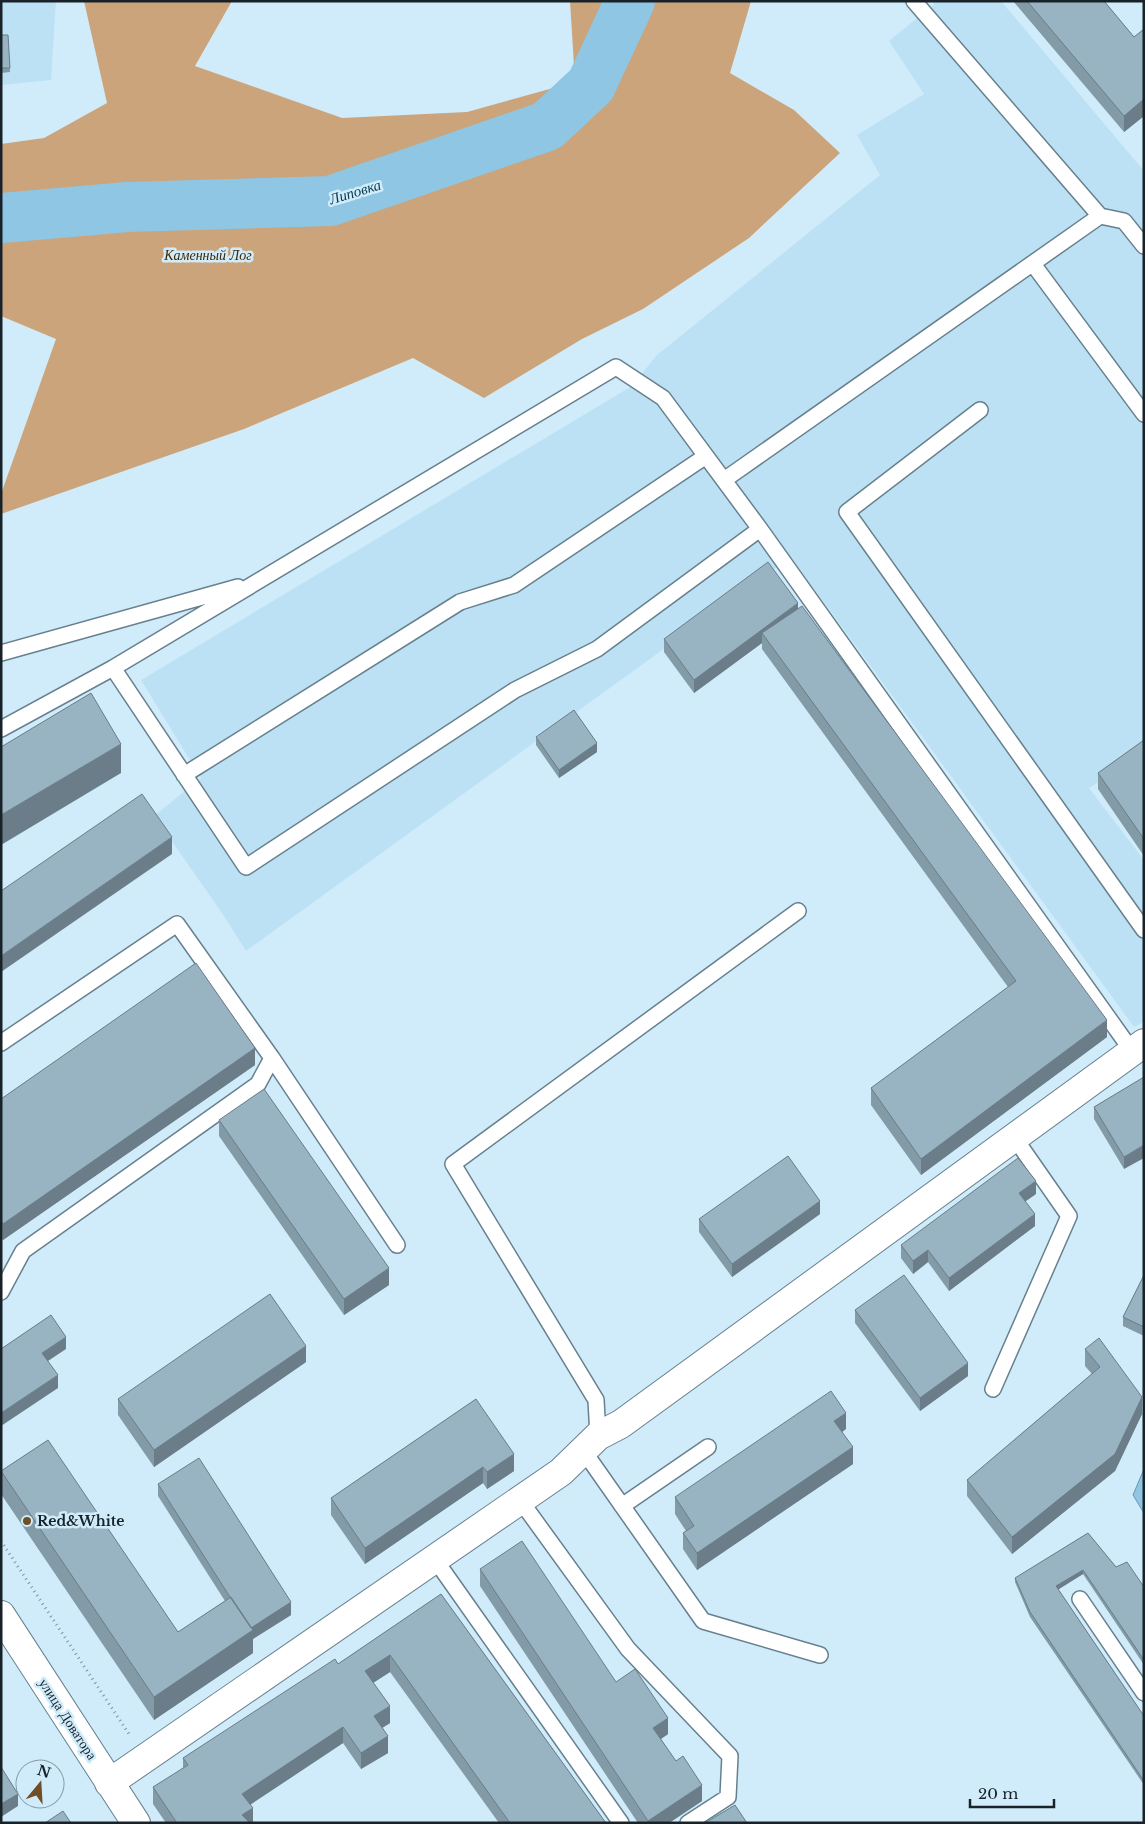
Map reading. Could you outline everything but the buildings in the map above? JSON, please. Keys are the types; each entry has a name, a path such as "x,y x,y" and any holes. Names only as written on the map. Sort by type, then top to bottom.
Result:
{"street":[{"path":"120,1775 561,1472 591,1443 621,1424 1138,1047"},
{"name":"улица Доватора","path":"1,1615 120,1775 136,1823"}],"lane":[{"path":"914,1 1100,216 1124,221 1144,246"},
{"path":"724,480 1100,216"},
{"path":"1033,264 1144,414"},
{"path":"1,729 113,668 616,367 664,398 1138,1047"},
{"path":"980,410 847,512 1144,930"},
{"path":"184,775 460,602 514,585 706,456"},
{"path":"113,668 246,866 515,690 597,649 760,529"},
{"path":"1,653 259,581"},
{"path":"798,911 453,1164 596,1400 591,1443 622,1506 704,1621 820,1655"},
{"path":"1,1043 177,924 272,1058 397,1246"},
{"path":"1,1292 23,1251 258,1084 272,1058"},
{"path":"993,1390 1069,1216 1014,1137"},
{"path":"622,1506 708,1447"},
{"path":"520,1500 628,1649 730,1756 728,1797 688,1823"},
{"path":"434,1558 621,1823"},
{"path":"1080,1599 1144,1693"}],"path":[{"path":"1,1541 130,1735 120,1775"}],"shaded area":[{"path":"1,1 56,1 51,80 1,85"},
{"path":"932,1 1001,1 1144,171 1144,754 1089,788 1144,860 1144,1022 1134,1027 791,557 246,951 222,913 154,816 201,778 141,680 632,386 657,355 880,175 857,135 924,94 889,41 934,4"},
{"path":"1144,1469 1144,1513 1133,1495"}],"green space":[{"name":"Каменный Лог","path":"84,1 232,1 195,66 342,118 467,112 575,82 570,1 751,1 730,73 794,110 840,153 749,238 643,309 582,339 484,398 413,358 244,429 1,514 1,494 56,339 1,316 1,144 44,138 107,103"}],"waterway":[{"name":"Липовка","path":"1,218 127,207 330,201 547,126 591,85 630,1"}],"place":[{"name":"Red&White","path":"27,1521"}]}
